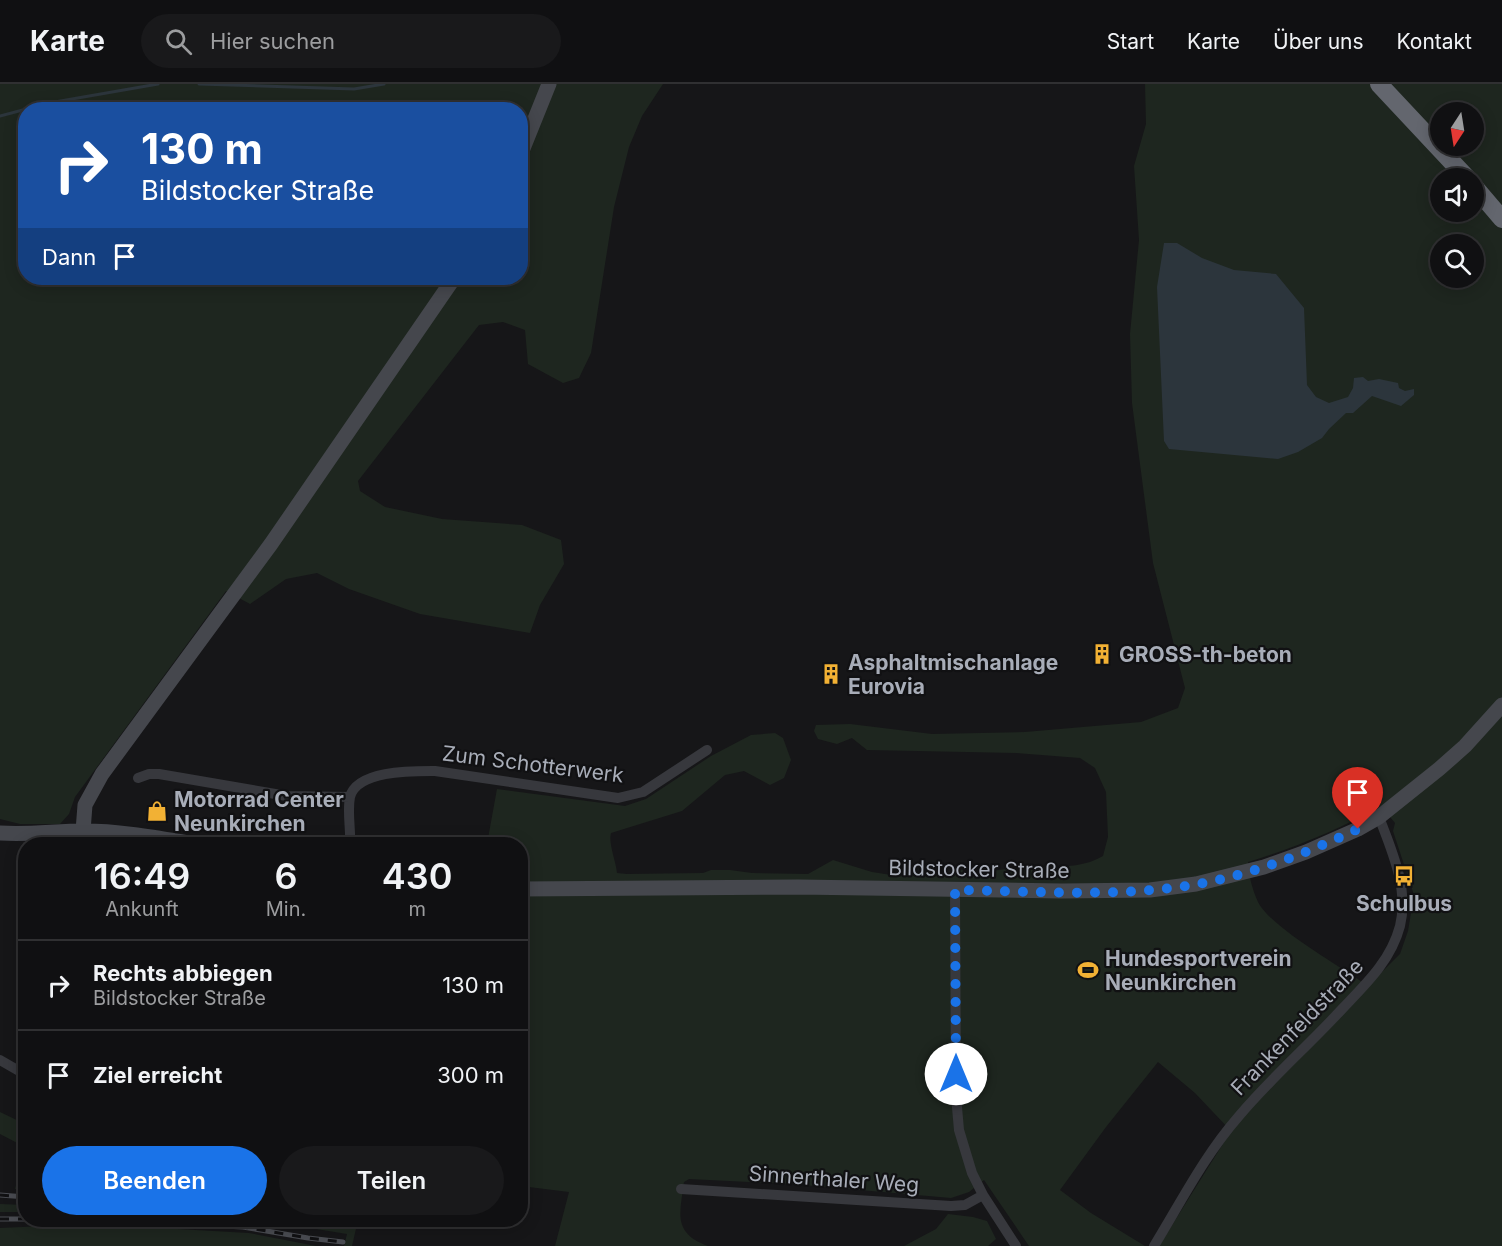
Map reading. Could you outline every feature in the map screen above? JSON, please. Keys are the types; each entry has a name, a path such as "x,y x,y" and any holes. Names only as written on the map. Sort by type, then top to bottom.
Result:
{"highway":[{"path":"1379,84 1458,168"},
{"path":"1484,190 1502,201"},
{"path":"1484,198 1502,219"}],"main road":[{"path":"528,136 549,84"},
{"path":"82,831 85,805 97,781 271,544 449,285"},
{"name":"Bildstocker Straße","path":"528,889 798,887 1126,891 1196,884 1264,867 1306,852 1358,829 1378,817 1465,746 1502,705"},
{"path":"0,833 22,835 82,831 145,837"}],"street":[{"name":"Zum Schotterwerk","path":"350,797 355,788 365,781 405,770 460,774 618,798 643,792 707,750"},
{"path":"138,778 149,774 159,774 287,796 350,797 350,837"},
{"name":"Frankenfeldstraße","path":"1154,1246 1204,1162 1234,1122 1385,962 1400,928 1404,900 1397,871 1378,817"},
{"path":"955,890 958,1119 972,1173 983,1195 1014,1243"},
{"path":"0,1060 18,1070"},
{"name":"Sinnerthaler Weg","path":"681,1189 951,1206 965,1205 983,1195"}],"shaded area":[{"path":"0,84 663,84 642,116 629,147 614,207 591,353 579,378 563,383 528,364 525,330 503,322 479,325 358,481 360,491 385,507 442,519 522,525 561,540 564,564 540,605 530,633 420,614 349,589 317,573 286,579 250,604 226,591 75,797 69,814 60,824 20,824 0,819"},
{"path":"1145,84 1502,84 1502,1246 1159,1246 1231,1131 1195,1093 1158,1062 1060,1190 1091,1213 1145,1246 1029,1246 984,1180 969,1192 951,1198 792,1184 689,1179 684,1182 681,1221 688,1235 708,1246 555,1246 569,1192 528,1187 528,837 488,837 497,789 625,806 646,799 711,756 751,735 775,733 783,738 791,760 784,778 770,785 744,771 725,775 682,811 611,833 617,873 703,873 711,870 730,870 752,873 808,874 833,860 872,872 891,875 962,870 978,877 980,872 1023,867 1075,865 1103,856 1108,837 1106,792 1095,768 1080,758 1016,753 867,750 852,738 837,744 818,739 814,731 816,725 850,724 932,734 1025,732 1141,722 1178,708 1185,688 1153,563 1132,403 1130,334 1139,240 1134,166 1146,124","holes":["1381,806 1395,823 1393,831 1414,895 1408,931 1400,954 1368,986 1291,935 1265,912 1254,892 1248,862 1316,838"]},
{"path":"1164,243 1177,243 1202,258 1234,270 1276,274 1304,308 1307,385 1316,397 1329,403 1348,397 1353,388 1354,378 1363,377 1368,381 1379,379 1398,383 1399,388 1405,391 1414,389 1414,395 1401,406 1372,396 1353,413 1346,413 1322,438 1298,452 1278,459 1169,449 1164,441 1157,287"},
{"path":"0,1112 18,1121 18,1143 0,1134"},
{"path":"0,1204 18,1205 18,1212 0,1212"},
{"path":"948,1214 987,1221 996,1239 988,1246 904,1246 936,1229"},
{"path":"304,1227 356,1227 352,1246 344,1246 347,1234"},
{"path":"0,1228 160,1228 249,1233 316,1246 0,1246"}],"waterway":[{"path":"55,102 158,84"},
{"path":"199,84 354,89 384,84"},
{"path":"0,116 18,111"}],"railway":[{"path":"0,1195 18,1196"},
{"path":"0,1219 18,1219"},
{"path":"243,1227 343,1242"}],"place":[{"name":"GROSS-th-beton","path":"1102,654"},
{"name":"Asphaltmischanlage Eurovia","path":"831,674"},
{"name":"Motorrad Center Neunkirchen","path":"157,811"},
{"name":"Schulbus","path":"1404,876"},
{"name":"Hundesportverein Neunkirchen","path":"1088,970"}],"route":[{"path":"956,1074 955,890 1126,891 1196,884 1264,867 1336,840 1358,829"}]}
